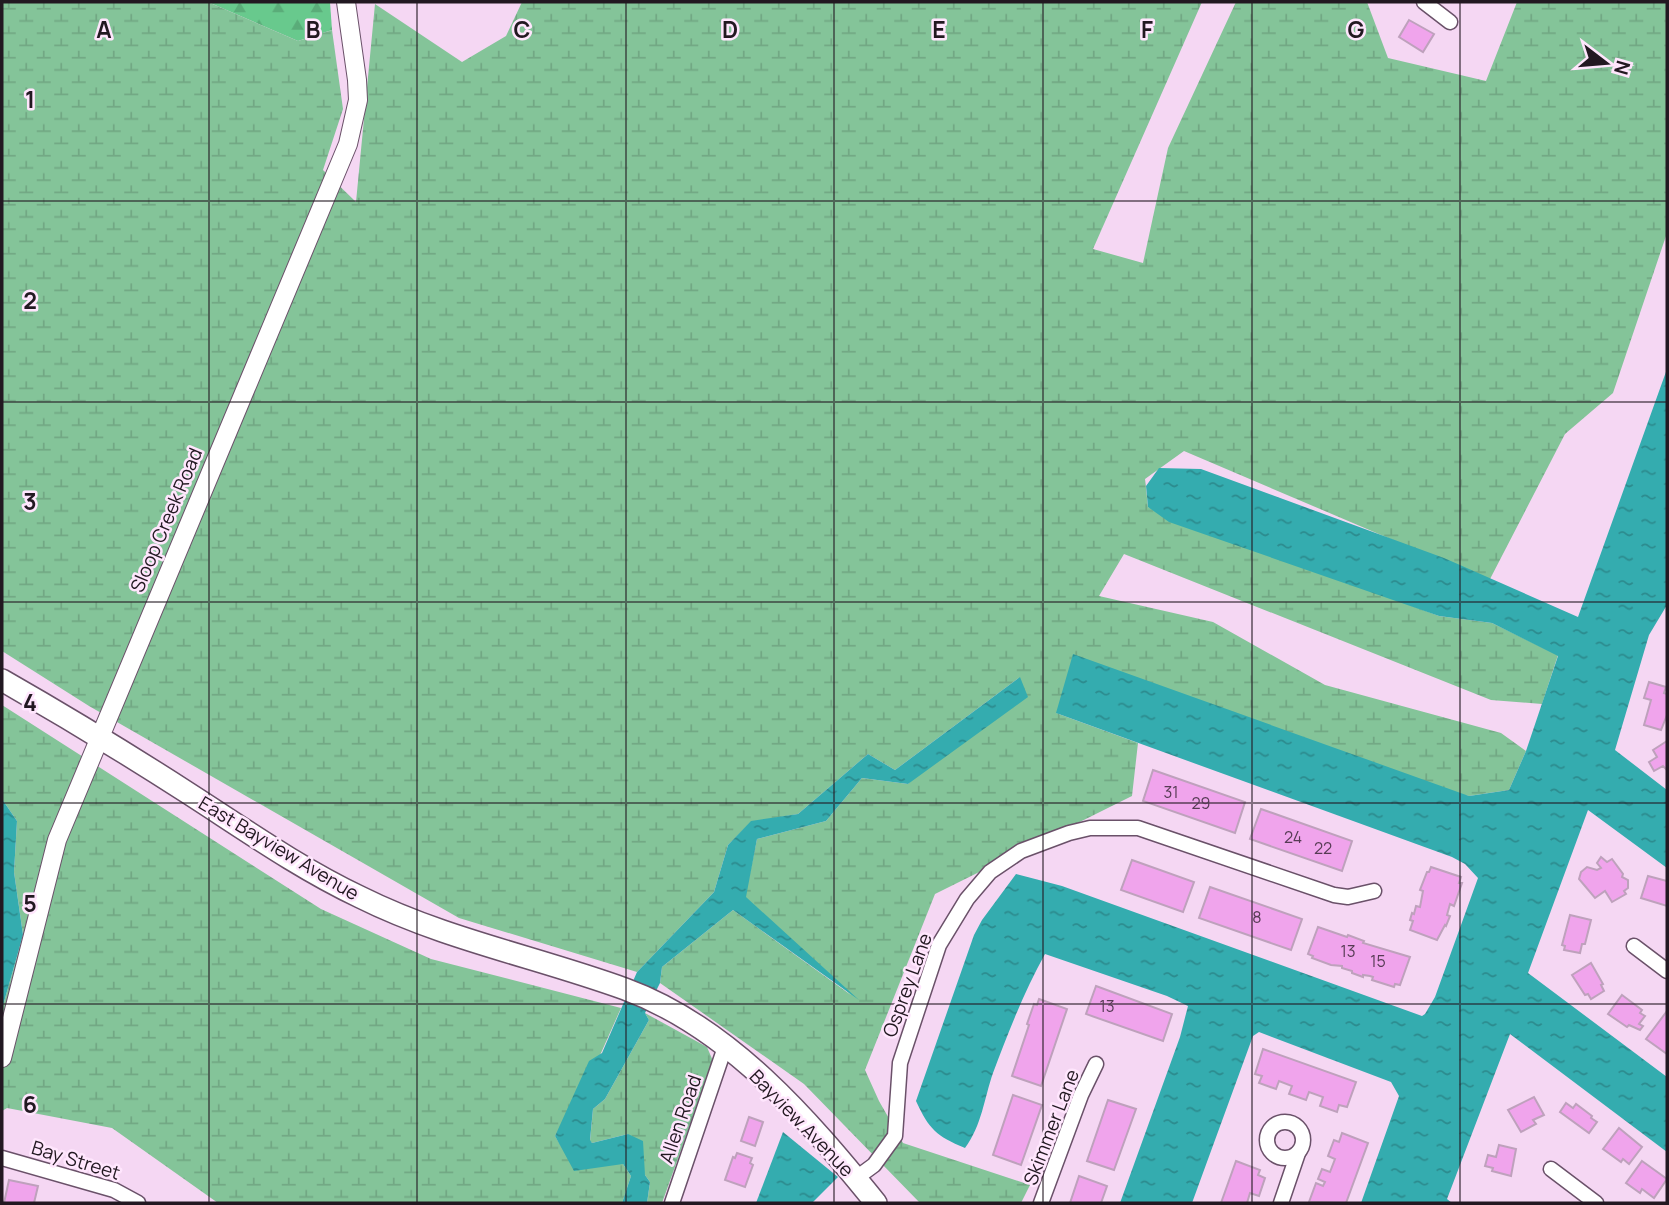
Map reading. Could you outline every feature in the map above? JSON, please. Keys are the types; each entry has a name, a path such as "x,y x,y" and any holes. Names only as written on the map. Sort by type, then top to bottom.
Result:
{"main road":[{"name":"East Bayview Avenue","path":"2,680 99,735 297,863 360,897 422,924 625,989 692,1022 725,1047"},
{"name":"Bayview Avenue","path":"725,1047 788,1102 876,1203"}],"street":[{"name":"Sloop Creek Road","path":"2,1058 57,840 348,144 358,100 346,2"},
{"path":"1423,2 1450,22"},
{"name":"Osprey Lane","path":"855,1179 874,1165 895,1136 900,1063 939,945 967,899 990,872 1021,851 1090,828 1138,828 1334,895 1348,897 1374,891"},
{"path":"1634,946 1667,971"},
{"name":"Allen Road","path":"671,1203 725,1047"},
{"name":"Skimmer Lane","path":"1041,1203 1081,1095 1096,1065"},
{"path":"1281,1203 1298,1153"},
{"name":"Bay Street","path":"2,1158 114,1190 138,1203"},
{"path":"1551,1169 1595,1203"}],"green space":[{"path":"2,2 208,2 298,41 332,30 343,109 323,170 356,202 375,4 462,62 506,36 522,2 1202,2 1093,249 1143,263 1168,148 1236,2 1367,2 1388,58 1486,81 1517,2 1667,2 1667,233 1613,393 1565,434 1489,581 1184,451 1145,479 1148,507 1439,616 1492,623 1558,655 1542,704 1491,700 1124,554 1099,596 1213,622 1325,685 1501,733 1526,751 1509,790 1469,796 1056,713 1138,743 1132,796 935,894 865,1070 903,1143 1030,1185 1021,1203 920,1203 804,1084 660,983 662,967 733,910 851,995 745,897 757,839 826,821 862,778 908,784 1020,677 895,770 868,754 798,814 751,822 728,845 714,892 637,972 459,918 89,706 2,651"},
{"path":"208,2 330,2 332,30 298,41"},
{"path":"2,705 321,909 431,959 621,1008 601,1053 555,1136 561,1146 623,1164 631,1176 622,1203 218,1203 112,1128 7,1108 2,1111 2,1009 23,935 14,872 17,821 2,799"},
{"path":"645,1013 707,1047 713,1061 662,1203 647,1203 650,1182 628,1134 592,1143 590,1141 593,1109 605,1099 649,1020"}],"water":[{"path":"1667,369 1667,605 1649,635 1615,750 1667,790 1667,868 1588,810 1528,973 1667,1077 1667,1152 1510,1034 1447,1199 1452,1203 1361,1203 1399,1096 1391,1082 1259,1032 1253,1036 1192,1203 1120,1203 1180,1037 1188,1006 1167,996 1045,954 1030,983 993,1073 971,1139 965,1148 947,1140 934,1130 916,1101 974,935 1016,874 1062,886 1422,1016 1435,997 1478,878 1465,864 1452,857 1056,713 1073,654 1469,796 1509,790 1526,751 1558,656 1492,623 1439,616 1169,522 1148,507 1146,486 1159,468 1201,469 1444,558 1578,617"},
{"path":"1020,677 1028,697 908,784 862,778 826,821 757,839 746,897 859,1000 733,910 662,967 660,983 645,1013 649,1020 605,1099 593,1109 592,1143 628,1134 643,1141 645,1175 650,1182 647,1203 622,1203 631,1176 623,1164 574,1171 555,1136 589,1061 602,1053 637,972 714,892 728,845 751,821 798,814 868,754 895,770"},
{"path":"2,799 17,821 14,872 23,935 2,1009"},
{"path":"783,1132 838,1177 812,1203 756,1203"}],"building":[{"path":"1409,20 1434,34 1423,52 1399,37"},
{"path":"1649,682 1666,687 1664,693 1667,694 1667,715 1661,730 1644,725 1651,700 1644,698"},
{"path":"1667,741 1667,770 1663,766 1654,771 1649,762 1657,757 1653,750"},
{"path":"1153,770 1245,802 1235,833 1143,801"},
{"path":"1261,809 1352,841 1342,871 1250,839"},
{"path":"1601,857 1607,862 1612,859 1623,874 1622,877 1628,880 1628,888 1624,891 1626,894 1612,902 1605,891 1595,898 1579,879 1581,872 1587,867 1597,870 1601,868 1597,863"},
{"path":"1132,860 1194,882 1183,912 1121,890"},
{"path":"1431,867 1461,877 1459,883 1462,883 1454,906 1450,904 1447,915 1450,916 1446,926 1437,940 1410,930 1412,913 1414,914 1416,906 1420,907 1423,891 1420,890"},
{"path":"1648,876 1667,881 1667,906 1641,898"},
{"path":"1210,887 1302,919 1291,950 1199,918"},
{"path":"1570,915 1591,920 1580,953 1564,950 1565,946 1562,945"},
{"path":"1318,927 1410,957 1400,985 1395,984 1394,987 1372,980 1373,977 1370,976 1363,977 1352,973 1342,966 1312,958 1313,956 1308,954"},
{"path":"1591,963 1604,991 1591,999 1588,994 1585,995 1572,975"},
{"path":"1096,986 1172,1014 1163,1041 1086,1014"},
{"path":"1622,995 1642,1010 1640,1013 1645,1016 1639,1024 1643,1026 1640,1030 1629,1025 1627,1027 1608,1014"},
{"path":"1039,999 1067,1009 1041,1086 1012,1076 1034,1004 1037,1005"},
{"path":"1667,1011 1667,1054 1646,1039"},
{"path":"1263,1049 1356,1082 1347,1107 1339,1105 1337,1112 1320,1106 1323,1097 1309,1092 1306,1100 1289,1094 1292,1086 1279,1081 1276,1089 1259,1083 1262,1076 1255,1074"},
{"path":"1013,1095 1042,1105 1021,1165 993,1155"},
{"path":"1534,1097 1544,1115 1533,1120 1536,1124 1521,1132 1508,1110"},
{"path":"1108,1100 1136,1109 1114,1170 1087,1161"},
{"path":"1566,1103 1573,1108 1576,1104 1597,1122 1589,1133 1560,1112"},
{"path":"749,1117 763,1122 755,1146 741,1141"},
{"path":"1619,1128 1642,1147 1629,1164 1623,1159 1621,1162 1603,1149"},
{"path":"1342,1133 1368,1143 1346,1203 1309,1202 1316,1183 1323,1186 1325,1182 1318,1179 1322,1169 1330,1172 1335,1159 1328,1156 1334,1140 1339,1142"},
{"path":"1499,1145 1516,1149 1511,1176 1492,1171 1493,1168 1485,1166 1488,1155 1496,1157"},
{"path":"737,1153 752,1158 750,1163 753,1165 745,1187 725,1180"},
{"path":"1236,1161 1260,1170 1258,1175 1265,1178 1259,1196 1250,1193 1247,1203 1221,1203"},
{"path":"1642,1161 1667,1179 1654,1198 1642,1189 1640,1193 1626,1183"},
{"path":"1079,1176 1107,1186 1101,1203 1070,1203"},
{"path":"9,1180 38,1186 34,1203 4,1203"}]}
